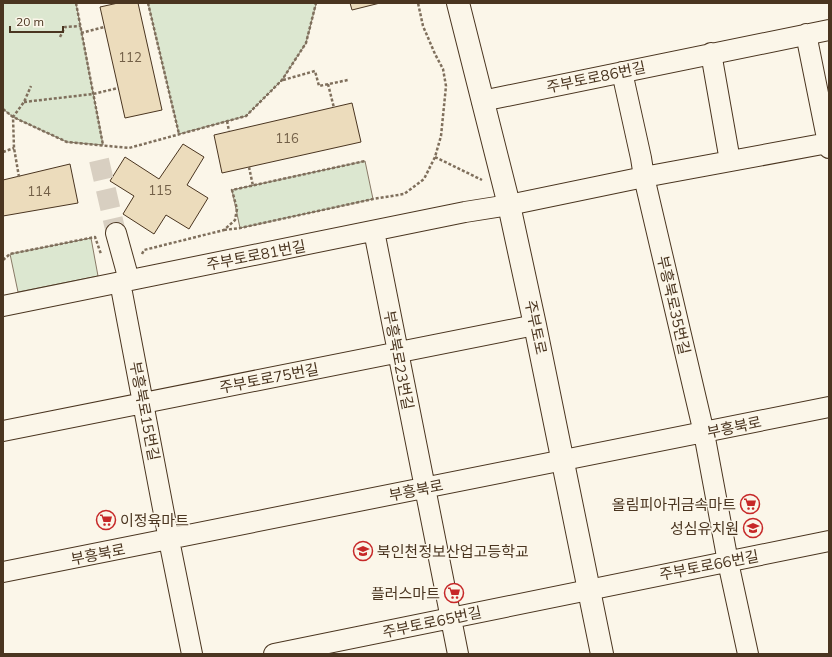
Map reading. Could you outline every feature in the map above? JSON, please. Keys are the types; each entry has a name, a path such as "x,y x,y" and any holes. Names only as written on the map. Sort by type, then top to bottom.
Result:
{"main road":[{"name":"주부토로","path":"458,3 509,205 564,461 602,654"}],"street":[{"name":"주부토로86번길","path":"482,101 829,30"},
{"path":"644,177 828,145 806,34"},
{"path":"711,53 730,161"},
{"name":"부흥북로35번길","path":"622,72 644,177 704,433 728,562 748,654"},
{"name":"주부토로81번길","path":"3,306 644,177"},
{"name":"부흥북로23번길","path":"374,231 458,654"},
{"name":"부흥북로15번길","path":"116,234 120,282 192,654"},
{"name":"주부토로75번길","path":"3,431 535,325"},
{"name":"부흥북로","path":"3,572 829,407"},
{"name":"주부토로66번길","path":"589,590 829,541"},
{"name":"주부토로65번길","path":"274,654 589,590"}],"path":[{"path":"76,3 102,145"},
{"path":"148,3 179,134"},
{"path":"3,109 13,117 67,142 129,148 246,116 282,80 306,43 316,3"},
{"path":"3,260 10,254 94,237 120,282 144,250 224,230 404,194 424,179 435,157 441,136 446,86 443,69 423,26 418,3"},
{"path":"60,37 66,27 80,26"},
{"path":"81,33 104,27"},
{"path":"282,80 315,72 319,86 348,80"},
{"path":"328,84 334,108"},
{"path":"19,176 14,148 13,117 24,102 31,86"},
{"path":"24,102 93,94 118,88"},
{"path":"227,121 229,131"},
{"path":"3,152 14,148"},
{"path":"435,157 488,183"},
{"path":"224,230 235,220 237,209 232,190 365,161"},
{"path":"249,167 253,186"}],"green space":[{"path":"3,3 76,3 103,145 67,142 13,117 3,109"},
{"path":"148,3 316,4 306,43 282,80 246,116 179,134"},
{"path":"365,161 373,199 240,228 232,190"},
{"path":"91,238 98,276 18,292 10,254"}],"building":[{"path":"118,3 138,3 162,110 125,118 100,7"},
{"path":"350,3 380,3 352,10"},
{"path":"352,103 361,142 222,173 214,135"},
{"path":"183,144 204,157 187,185 208,198 189,229 166,215 154,234 123,214 134,196 110,181 125,157 159,179"},
{"path":"70,164 78,203 3,216 3,180"}],"tunnel":[{"path":"99,160 116,233"}],"place":[{"name":"올림피아귀금속마트","path":"750,504"},
{"name":"이정육마트","path":"106,520"},
{"name":"성심유치원","path":"753,528"},
{"name":"북인천정보산업고등학교","path":"363,551"},
{"name":"플러스마트","path":"454,593"}]}
